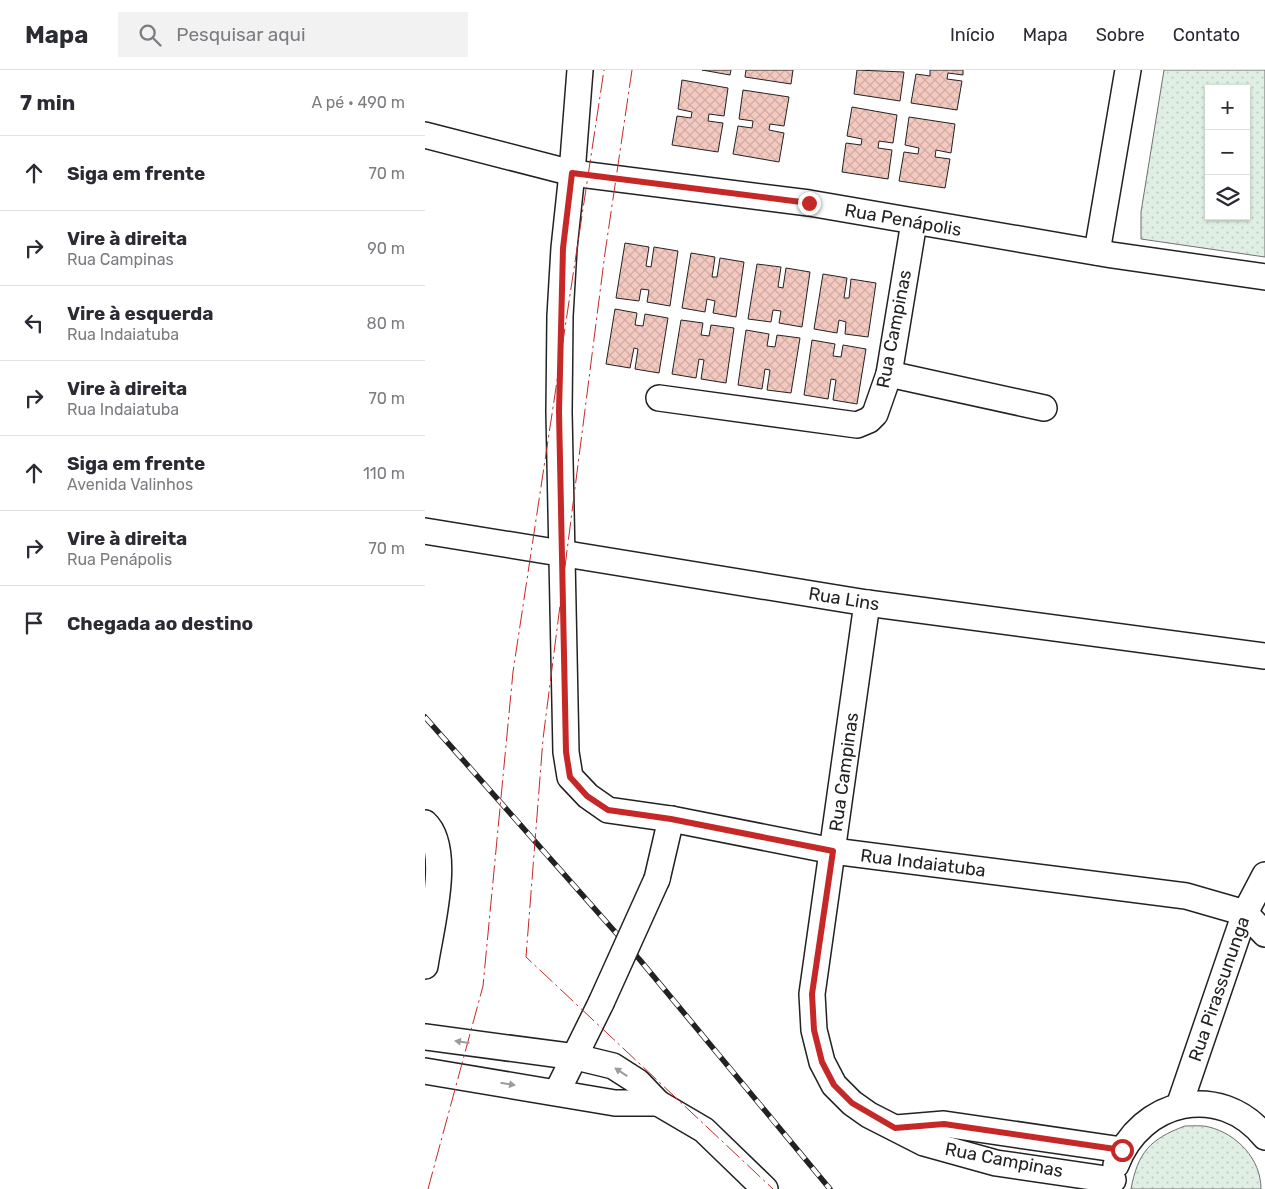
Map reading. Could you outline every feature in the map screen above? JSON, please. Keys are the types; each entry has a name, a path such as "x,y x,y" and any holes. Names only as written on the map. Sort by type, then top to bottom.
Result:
{"street":[{"name":"Rua Indaiatuba","path":"580,70 572,173 563,248 560,326 559,412 566,752 570,777 587,796 608,810 671,819 833,851 1187,896 1245,913"},
{"path":"1097,252 1128,70"},
{"name":"Rua Penápolis","path":"425,135 572,173 809,203 1097,252 1265,277"},
{"name":"Rua Campinas","path":"659,398 857,425 869,420 875,414 889,374 914,222"},
{"path":"889,374 1044,408"},
{"name":"Rua Lins","path":"425,531 867,603 1265,656"},
{"name":"Rua Campinas","path":"867,603 812,994 814,1030 822,1062 834,1085 852,1103 924,1143 996,1163 1113,1184"},
{"path":"557,1092 576,1057 657,879 671,819"},
{"path":"425,823 437,843 441,864 425,966"},
{"name":"Rua Pirassununga","path":"1179,1106 1245,913 1265,875"},
{"path":"1245,913 1265,934"},
{"path":"425,1037 576,1057 613,1066 638,1082 658,1102 704,1130 765,1189"},
{"path":"425,1070 615,1103 658,1102"},
{"path":"1113,1184 1122,1150 1136,1129 1156,1114 1179,1106 1206,1104 1232,1110 1255,1125 1265,1137"},
{"path":"895,1128 944,1124 1122,1150"}],"green space":[{"path":"1164,70 1265,70 1265,257 1141,239 1141,212"},
{"path":"1185,1126 1209,1127 1219,1130 1238,1142 1252,1158 1257,1168 1261,1189 1131,1189 1137,1165 1147,1148 1163,1136"}],"building":[{"path":"702,70 731,70 730,75"},
{"path":"746,70 793,70 791,84 745,77"},
{"path":"857,70 904,72 900,101 854,94"},
{"path":"930,70 963,70 963,75 948,73 947,79 962,81 957,110 911,103 916,74 930,76"},
{"path":"682,80 728,88 724,116 709,114 708,121 723,123 718,152 672,145 677,116 691,118 692,112 678,109"},
{"path":"743,90 789,97 784,126 770,124 769,130 784,133 779,162 733,154 738,126 752,128 753,121 739,119"},
{"path":"852,107 897,115 893,143 879,141 878,148 892,150 888,179 842,172 846,143 861,145 862,139 847,136"},
{"path":"909,117 955,124 951,153 936,150 935,157 950,159 945,188 899,181 904,152 918,154 919,148 905,145"},
{"path":"625,243 649,247 646,266 651,267 654,247 678,251 670,306 647,302 649,290 641,289 639,301 616,298"},
{"path":"691,253 715,257 712,277 717,277 720,258 744,262 736,317 713,313 715,301 707,299 705,312 682,308"},
{"path":"757,264 781,267 778,287 783,288 786,268 810,272 802,327 779,323 781,311 773,310 771,322 748,319"},
{"path":"823,274 847,278 844,298 849,298 851,279 876,283 868,337 845,334 846,322 839,320 837,333 814,329"},
{"path":"615,309 637,313 635,325 643,326 645,314 668,318 659,373 635,369 638,349 634,348 630,368 606,364"},
{"path":"681,320 703,323 701,335 709,336 711,325 734,328 726,383 701,379 704,360 699,359 696,378 672,374"},
{"path":"746,330 769,334 767,346 775,347 777,335 800,338 791,393 767,390 770,370 765,369 762,389 738,385"},
{"path":"812,340 835,344 833,356 841,357 843,345 866,349 857,404 833,400 836,380 831,379 828,399 804,395"}],"railway":[{"path":"425,717 640,960 830,1189"}],"power":[{"path":"428,1189 483,986 513,672 604,70"},
{"path":"632,70 605,253 543,739 526,957 773,1189"}],"route":[{"path":"809,203 572,173 563,248 559,412 566,752 570,777 587,796 608,810 671,819 833,851 812,994 814,1030 822,1062 834,1085 852,1103 869,1115 895,1128 944,1124 1122,1150"}]}
